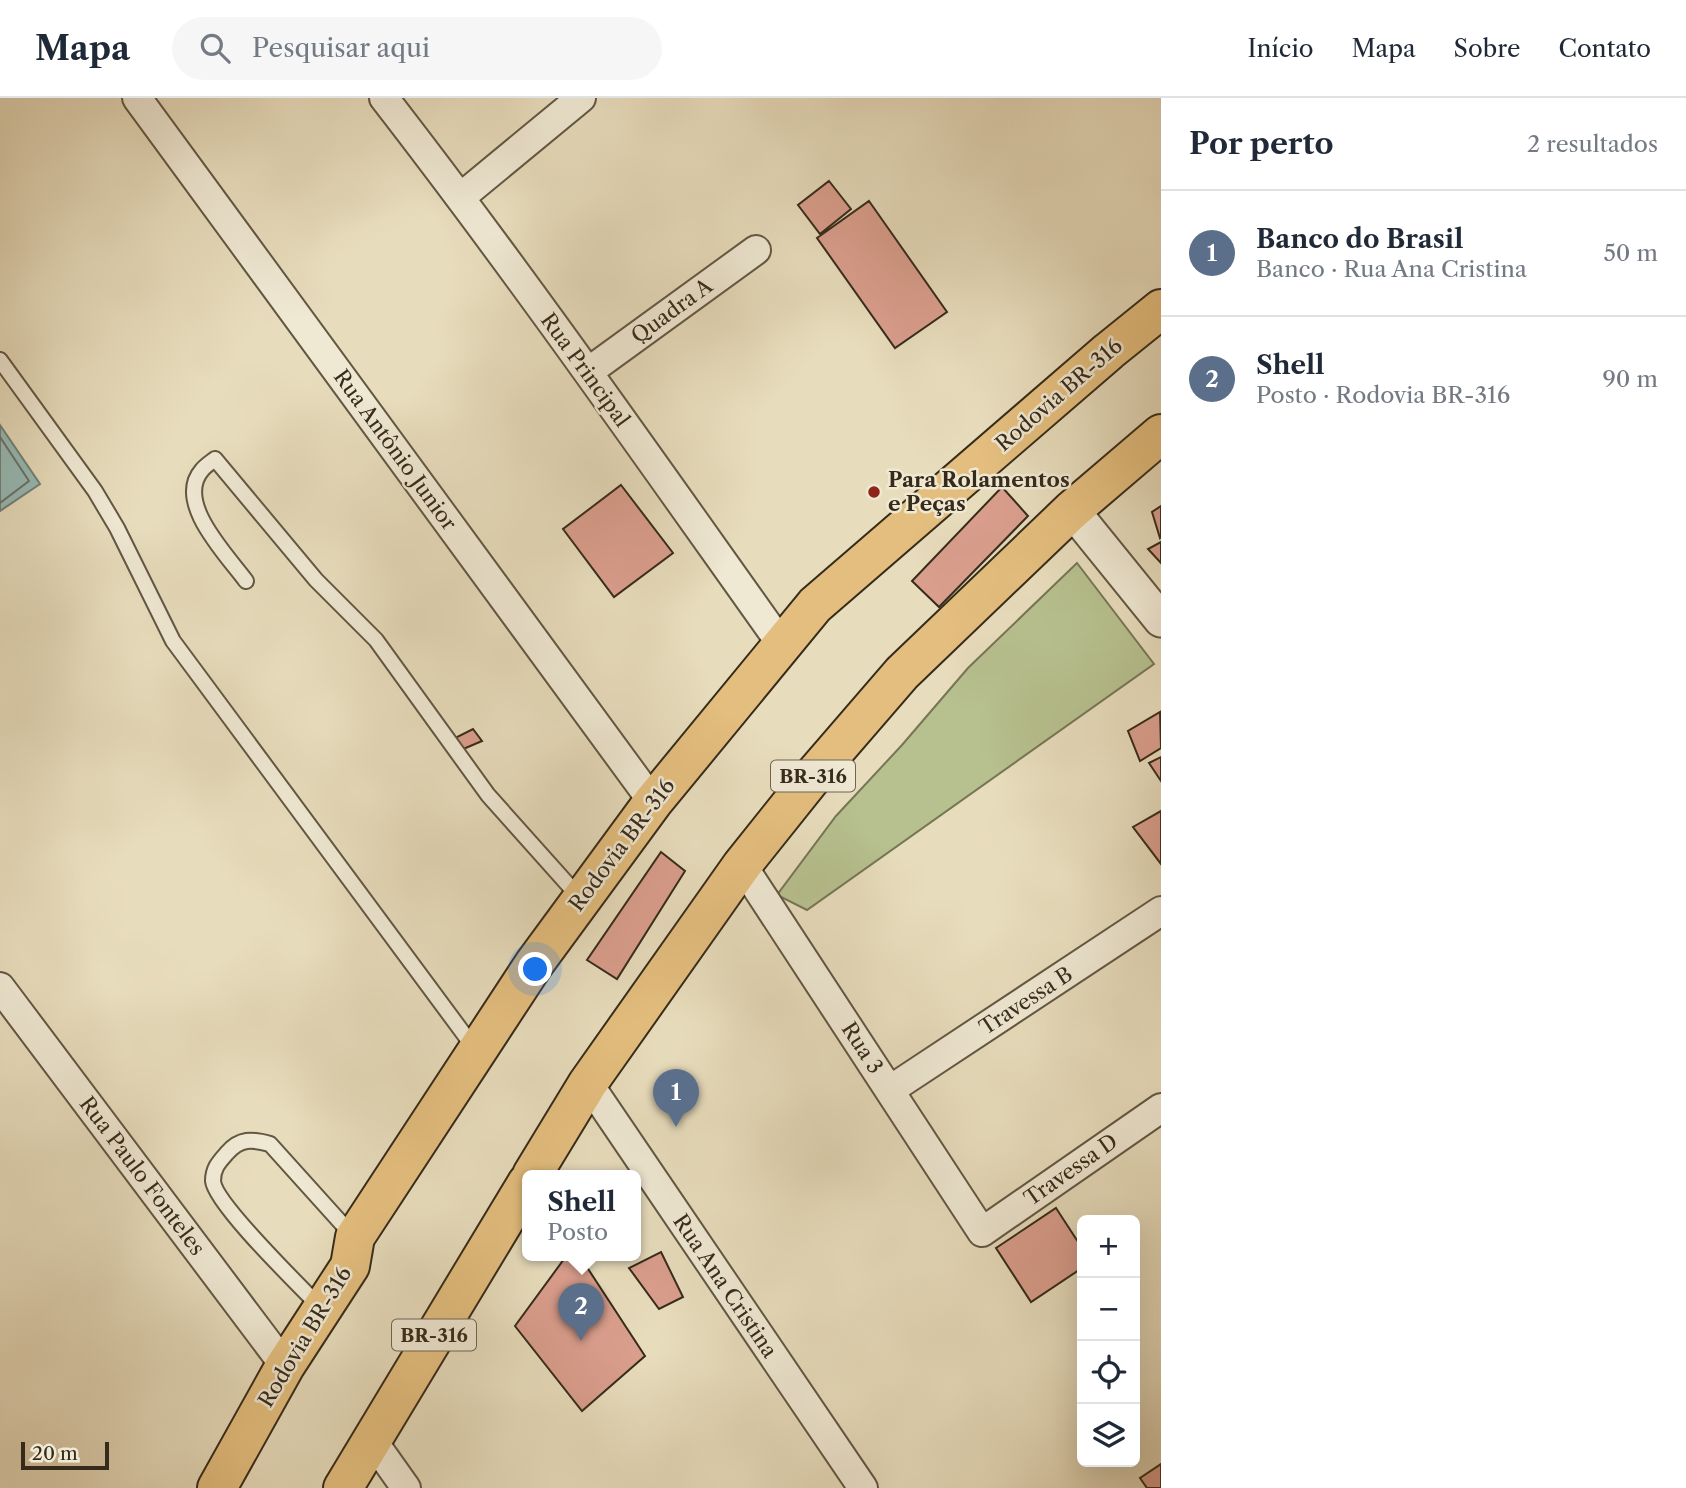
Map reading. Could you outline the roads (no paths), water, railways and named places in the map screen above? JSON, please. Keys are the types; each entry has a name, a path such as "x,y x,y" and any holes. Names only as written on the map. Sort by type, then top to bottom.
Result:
{"highway":[{"name":"Rodovia BR-316","path":"217,1488 285,1366 350,1266 355,1237 534,964 653,802 815,606 1109,351 1161,310"},
{"name":"BR-316","path":"535,1170 588,1083 742,865 814,775 902,673 1072,510 1161,434"},
{"name":"BR-316","path":"343,1488 522,1191"}],"street":[{"name":"Rua Antônio Junior","path":"137,98 653,802"},
{"name":"Rua Principal","path":"384,98 461,197 782,645"},
{"path":"461,197 581,98"},
{"name":"Quadra A","path":"588,372 756,250"},
{"path":"1072,510 1161,620"},
{"name":"Rua 3","path":"742,865 982,1232"},
{"name":"Travessa B","path":"890,1090 1161,911"},
{"name":"Rua Paulo Fonteles","path":"0,986 285,1366"},
{"name":"Rua Ana Cristina","path":"588,1083 863,1488"},
{"name":"Travessa D","path":"982,1232 1161,1108"},
{"path":"372,1440 406,1488"}],"lane":[{"path":"0,359 95,491 117,528 173,641 477,1051"},
{"path":"246,581 199,517 194,490 200,471 215,459 316,580 376,640 488,795 581,899"},
{"path":"322,1309 265,1251 221,1200 213,1183 215,1166 234,1145 251,1139 270,1144 355,1237"}],"water":[{"path":"0,425 40,484 0,511"}],"place":[{"name":"Para Rolamentos e Peças","path":"874,492"},
{"name":"Banco do Brasil","path":"676,1127"},
{"name":"Shell","path":"581,1341"}]}
